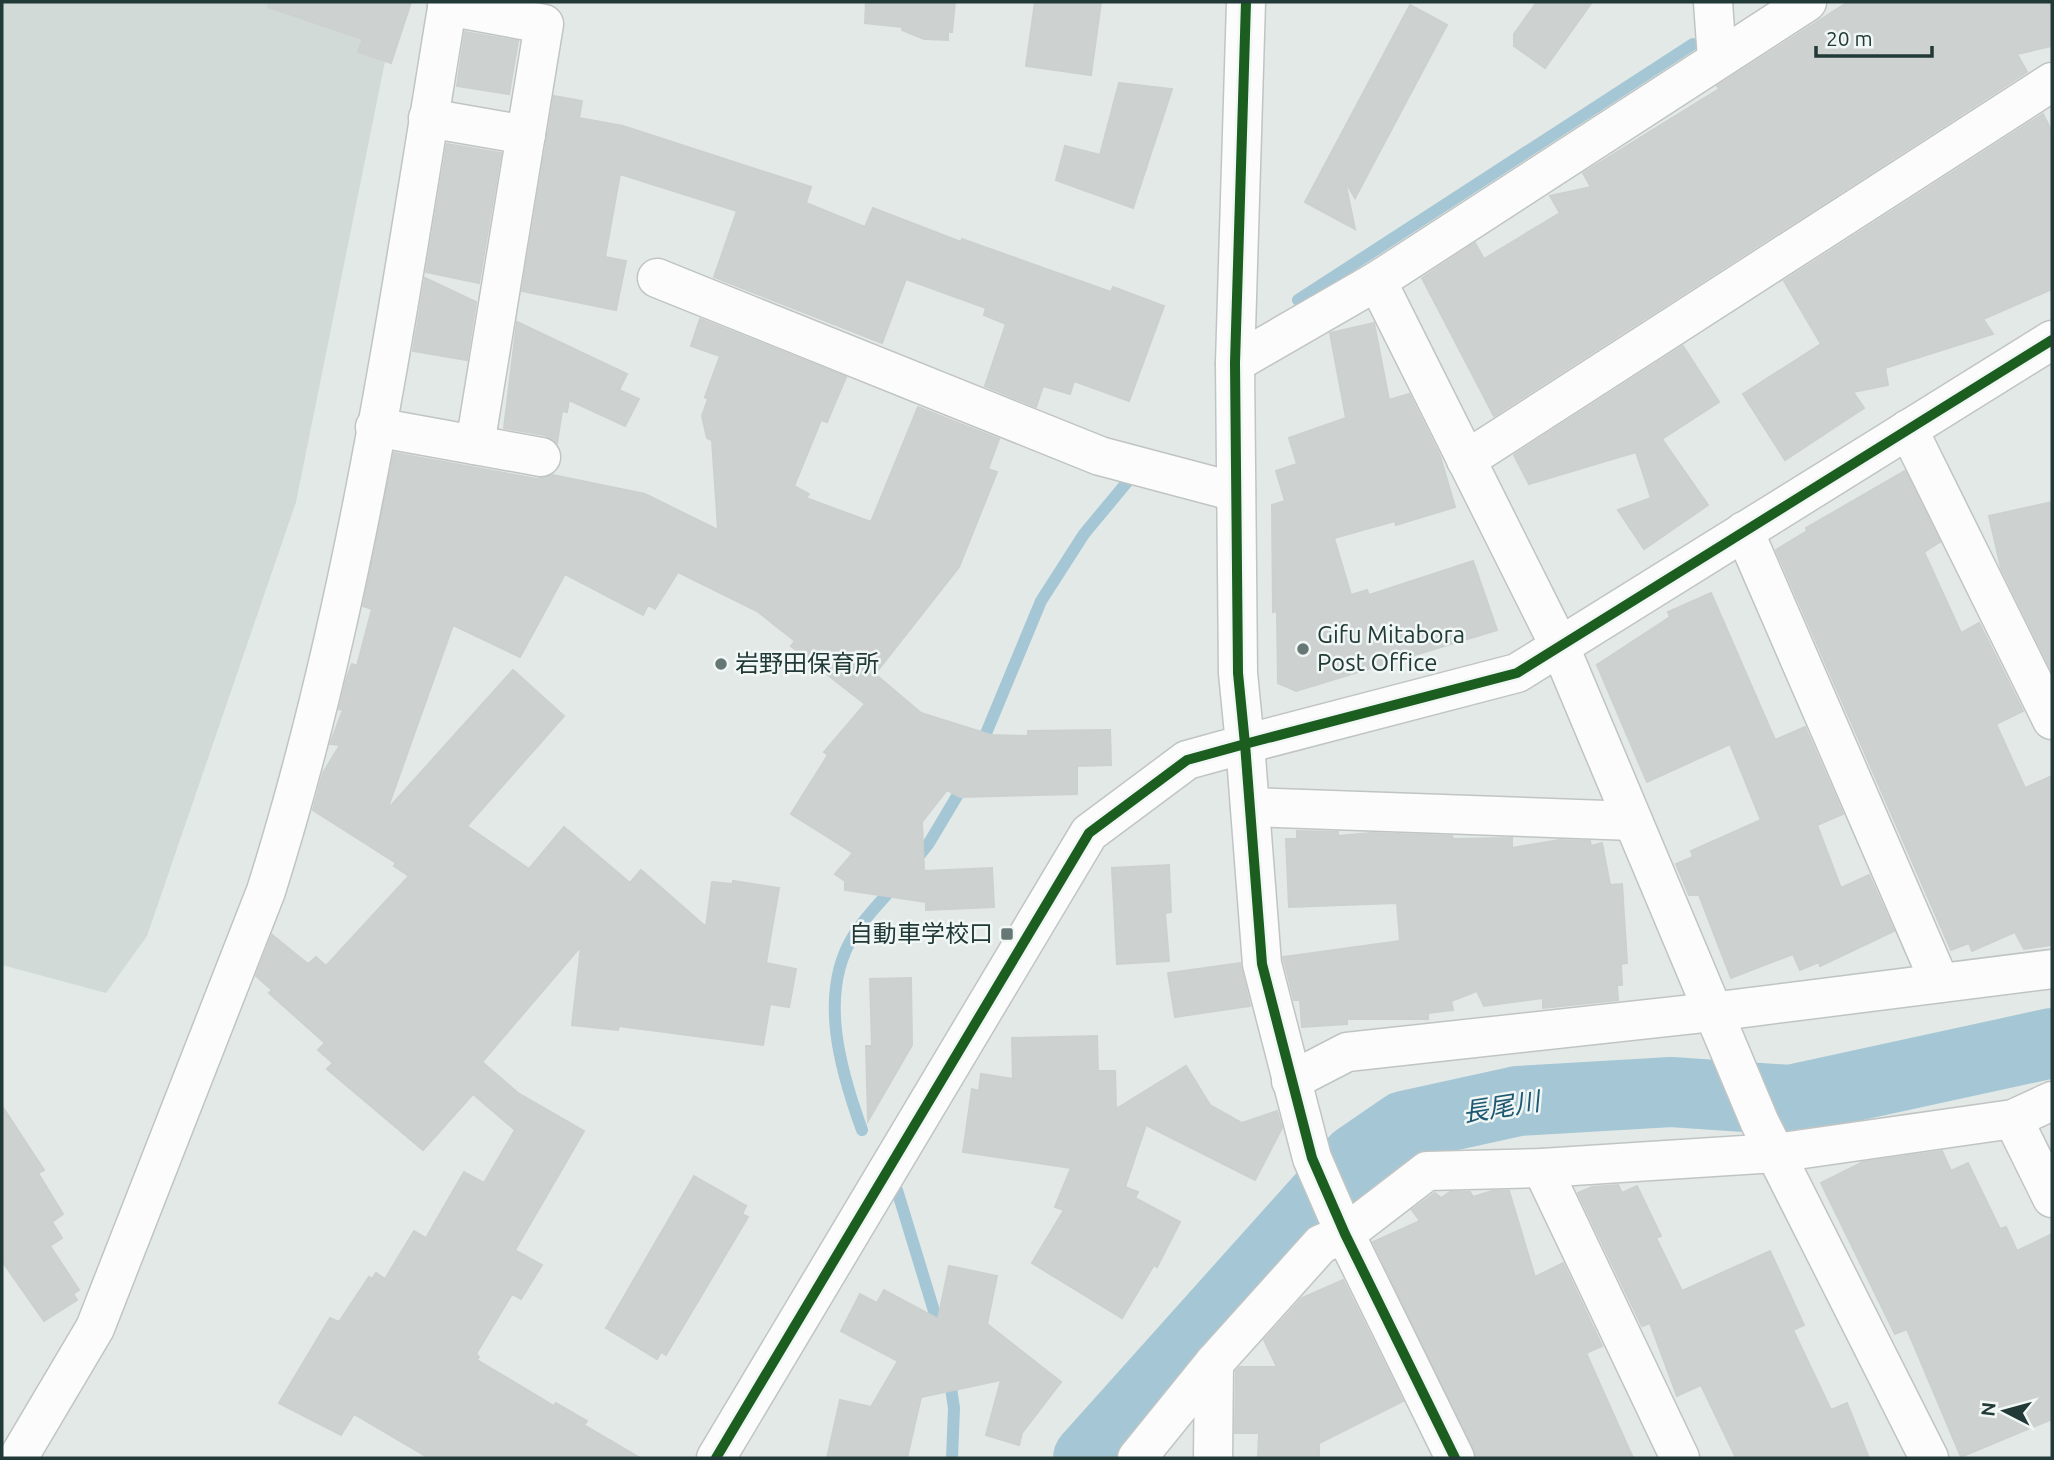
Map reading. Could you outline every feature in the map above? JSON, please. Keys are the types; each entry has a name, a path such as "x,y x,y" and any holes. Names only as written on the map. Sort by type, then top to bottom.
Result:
{"street":[{"path":"1246,2 1235,363 1238,674 1262,964 1312,1158 1339,1223 1455,1458"},
{"path":"1713,2 1717,59"},
{"path":"1235,363 1377,281 1807,2"},
{"path":"18,1458 94,1328 266,891 287,824 342,600 375,426 447,4 544,24 475,445"},
{"path":"1466,460 2052,82"},
{"path":"428,118 526,135"},
{"path":"657,278 1100,456 1236,492"},
{"path":"1377,281 1560,647 1767,1138 1929,1458"},
{"path":"716,1458 1090,833 1187,760 1517,673 2052,340"},
{"path":"375,426 541,457"},
{"path":"1908,429 2052,720"},
{"path":"1744,531 1940,983"},
{"path":"1250,807 1633,821"},
{"path":"1291,1081 1347,1052 1712,1012 2052,969"},
{"path":"1137,1458 1214,1363 1339,1223 1427,1171 1542,1168 1767,1138 2013,1119 2052,1101"},
{"path":"2013,1119 2052,1198"},
{"path":"1542,1168 1680,1458"},
{"path":"1213,1458 1214,1363"}],"shaded area":[{"path":"2,2 397,2 296,502 147,936 106,993 2,965"}],"building":[{"path":"269,2 411,2 391,63 358,52 363,39 268,7"},
{"path":"866,2 955,2 952,32 948,32 948,40 924,39 902,30 903,27 865,23"},
{"path":"1035,2 1101,2 1091,75 1026,66"},
{"path":"1537,2 1592,2 1545,68 1514,46 1514,34"},
{"path":"1848,2 2052,2 2052,46 2017,54 2027,72 1494,416 1422,278 1475,243 1484,259 1560,213 1550,196 1591,187 1583,173 1719,89 1717,86"},
{"path":"1410,5 1447,25 1355,198 1345,181 1355,229 1305,202"},
{"path":"465,32 518,41 509,94 457,86"},
{"path":"1119,83 1172,89 1133,208 1056,180 1065,146 1100,155"},
{"path":"554,96 582,101 579,118 623,126 811,187 806,203 865,227 873,208 961,242 962,239 1111,292 1113,287 1164,306 1129,401 1074,381 1070,394 1043,386 1036,407 985,386 1006,324 984,315 986,308 906,279 882,343 714,277 737,211 620,174 605,257 626,261 616,310 522,291"},
{"path":"2043,114 2052,132 2052,289 1983,319 1993,334 1885,368 1888,385 1853,392 1864,408 1785,460 1743,394 1821,344 1784,281"},
{"path":"447,144 501,153 479,283 426,272"},
{"path":"425,278 476,302 467,360 413,351"},
{"path":"700,319 846,377 827,422 821,420 794,486 809,494 806,498 871,522 918,407 999,439 988,469 997,472 959,567 875,674 921,713 991,735 1028,736 1028,731 1110,730 1111,765 1077,766 1077,794 960,797 947,790 922,822 924,871 992,868 994,907 926,910 926,902 845,890 845,881 835,874 853,853 791,814 828,755 824,752 865,704 791,646 795,641 757,611 678,572 655,609 648,605 643,615 565,574 520,657 453,625 387,810 513,670 564,716 467,826 529,869 564,827 630,883 641,870 706,927 712,882 733,884 733,881 779,888 766,963 796,969 789,1007 770,1004 763,1045 619,1026 618,1030 572,1025 581,946 482,1062 518,1093 584,1131 515,1250 542,1265 521,1299 512,1294 476,1354 479,1357 477,1360 554,1406 556,1403 587,1421 584,1425 640,1458 429,1458 354,1414 341,1435 279,1403 330,1318 339,1322 369,1277 372,1279 376,1273 385,1279 414,1231 426,1238 464,1172 484,1183 515,1130 473,1094 423,1150 327,1069 333,1063 318,1050 325,1043 269,993 272,990 256,976 272,935 308,964 316,957 326,966 409,876 394,866 396,863 313,810 323,773 340,745 330,744 343,710 339,709 347,677 352,664 357,666 372,609 363,606 394,453 537,479 553,475 645,494 718,530 712,440 707,438 702,416 708,399 705,397 720,356 691,346"},
{"path":"517,322 627,374 619,390 639,399 625,426 569,400 567,412 562,411 557,443 545,435 504,428"},
{"path":"1374,323 1389,400 1409,394 1440,456 1455,507 1396,525 1395,521 1334,538 1351,595 1367,590 1369,595 1473,561 1497,630 1296,691 1278,683 1277,611 1273,612 1272,505 1285,501 1276,471 1297,464 1289,438 1346,418 1330,333"},
{"path":"1683,346 1719,402 1662,439 1708,505 1644,549 1618,510 1651,498 1636,452 1529,484 1514,455"},
{"path":"1905,471 1940,542 1924,552 1961,633 1979,623 2023,711 1996,724 2025,788 2052,776 2052,945 2024,949 2015,932 1972,951 1969,943 1951,950 1776,550 1807,531 1806,528"},
{"path":"2052,502 2052,671 2001,568 1989,516"},
{"path":"1711,593 1775,740 1805,727 1843,814 1817,825 1841,888 1869,875 1894,931 1820,966 1819,962 1800,970 1793,954 1731,978 1699,895 1689,895 1676,864 1693,857 1691,851 1761,820 1730,744 1647,782 1597,665 1670,617 1668,612"},
{"path":"1297,831 1338,832 1338,836 1371,833 1452,836 1453,839 1512,838 1512,848 1559,840 1590,841 1591,846 1602,843 1610,885 1622,884 1627,963 1621,964 1622,985 1617,985 1618,1000 1543,1008 1543,998 1484,1006 1477,991 1451,1001 1453,1010 1428,1013 1428,1019 1347,1019 1347,1024 1302,1027 1300,1000 1294,1000 1283,957 1400,941 1397,903 1289,907 1286,839 1297,839"},
{"path":"1169,865 1171,912 1165,913 1169,961 1117,964 1112,868"},
{"path":"1240,963 1250,1006 1175,1017 1168,973"},
{"path":"911,978 912,1045 868,1121 866,1046 872,1046 870,979"},
{"path":"1097,1036 1098,1071 1115,1071 1116,1109 1186,1066 1210,1105 1242,1123 1277,1111 1282,1128 1255,1180 1146,1125 1125,1187 1138,1192 1135,1198 1180,1222 1157,1267 1154,1265 1122,1318 1032,1263 1064,1210 1055,1207 1071,1168 963,1152 972,1089 979,1091 981,1074 1013,1079 1012,1038"},
{"path":"2,1106 44,1170 38,1173 63,1214 52,1222 62,1238 50,1246 79,1290 73,1294 77,1300 44,1321 2,1261"},
{"path":"1942,1151 1951,1171 1968,1163 2000,1229 2006,1227 2017,1251 2052,1234 2052,1419 1961,1457 1907,1329 1895,1334 1821,1183 1863,1162"},
{"path":"694,1176 746,1206 742,1214 748,1217 666,1355 661,1352 657,1359 606,1328"},
{"path":"1618,1185 1622,1193 1637,1186 1661,1236 1656,1238 1682,1291 1770,1251 1804,1325 1793,1330 1831,1410 1847,1403 1869,1458 1736,1458 1701,1385 1677,1396 1650,1323 1642,1326 1578,1193 1592,1187"},
{"path":"1492,1191 1509,1191 1535,1277 1563,1263 1602,1346 1586,1353 1633,1458 1477,1458 1373,1242 1420,1221 1412,1210 1435,1193 1441,1198 1450,1192 1470,1192 1473,1197"},
{"path":"949,1266 997,1276 987,1324 1061,1382 1022,1433 1019,1445 986,1435 1001,1380 921,1397 907,1458 827,1458 840,1400 871,1407 898,1361 841,1331 860,1294 877,1303 884,1290 938,1319"},
{"path":"1343,1280 1403,1401 1319,1443 1319,1458 1258,1458 1259,1433 1235,1433 1236,1371 1240,1367 1277,1367 1264,1340 1302,1298"}],"waterway":[{"path":"1298,300 1693,44"},
{"path":"980,748 1041,601 1084,534 1128,481"},
{"path":"914,862 929,843 966,781"},
{"path":"862,1130 840,1058 836,1033 837,982 843,958 854,935 895,885"},
{"name":"長尾川","path":"1088,1458 1356,1159 1404,1126 1518,1101 1671,1092 1790,1100 2052,1043"},
{"path":"897,1190 941,1334"},
{"path":"949,1375 954,1408 952,1458"}],"cycle path":[{"path":"716,1458 1089,833 1187,760 1245,744 1238,673 1235,363 1246,2"},
{"path":"1455,1458 1345,1234 1312,1158 1262,964 1245,744 1517,673 2052,340"}],"place":[{"name":"Gifu Mitabora Post Office","path":"1303,649"},
{"name":"岩野田保育所","path":"721,664"},
{"name":"自動車学校口","path":"1007,934"}]}
